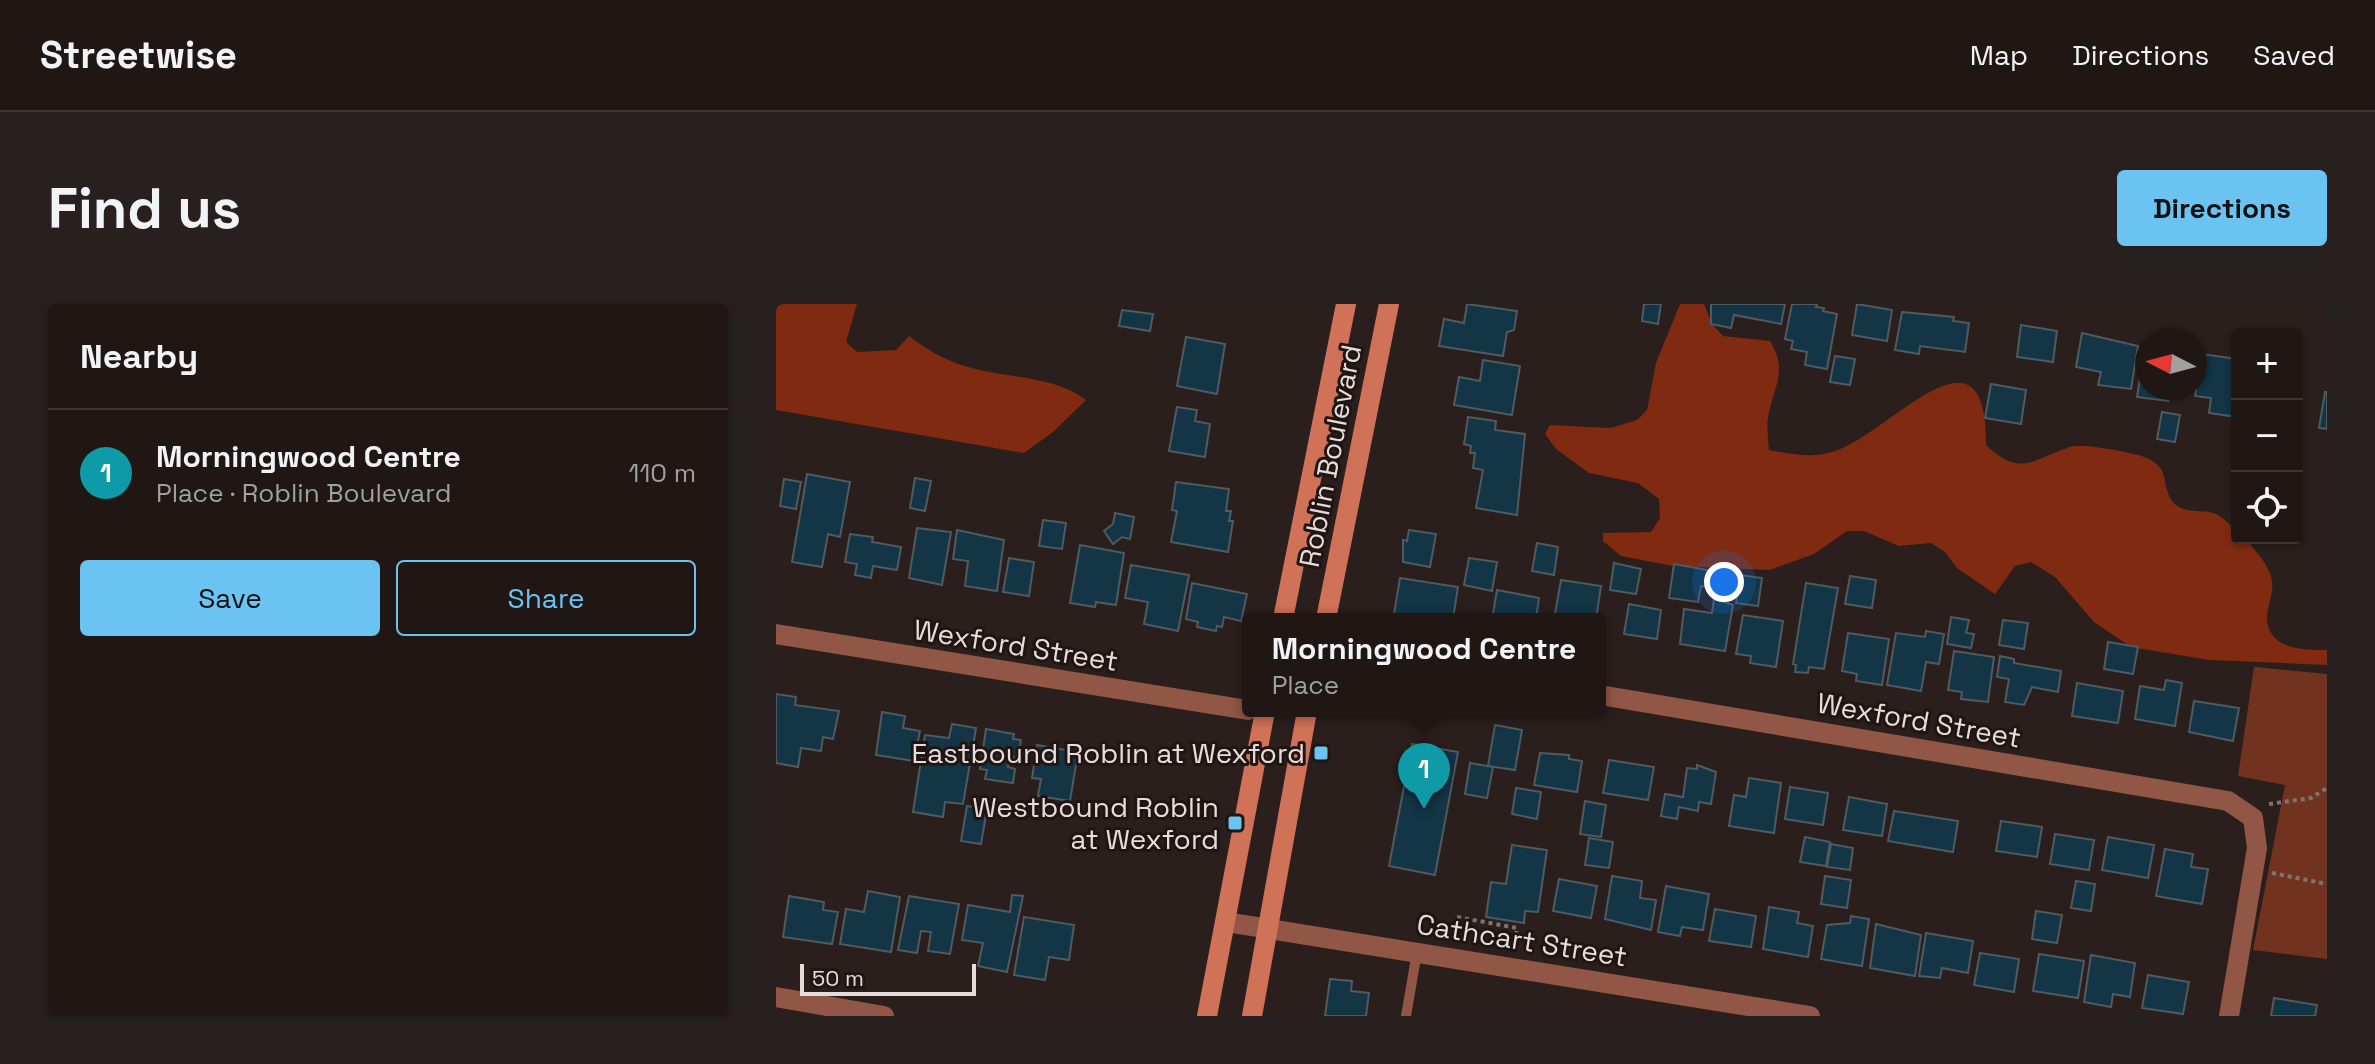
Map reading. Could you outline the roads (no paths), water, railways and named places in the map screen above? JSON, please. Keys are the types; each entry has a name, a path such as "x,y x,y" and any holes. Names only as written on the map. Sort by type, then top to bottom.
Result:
{"main road":[{"name":"Roblin Boulevard","path":"1284,613 1346,304"},
{"name":"Roblin Boulevard","path":"1327,613 1389,304"},
{"path":"1207,1016 1226,922 1256,717"},
{"path":"1252,1016 1306,717"}],"street":[{"name":"Wexford Street","path":"776,634 1242,709"},
{"name":"Wexford Street","path":"1606,696 2228,801 2253,818 2257,848 2229,1016"},
{"name":"Cathcart Street","path":"1226,922 1810,1016"},
{"path":"776,997 884,1016"}],"lane":[{"path":"1406,1016 1417,952"}],"place":[{"name":"Eastbound Roblin at Wexford","path":"1321,753"},
{"name":"Morningwood Centre","path":"1424,809"},
{"name":"Westbound Roblin at Wexford","path":"1235,823"}]}
